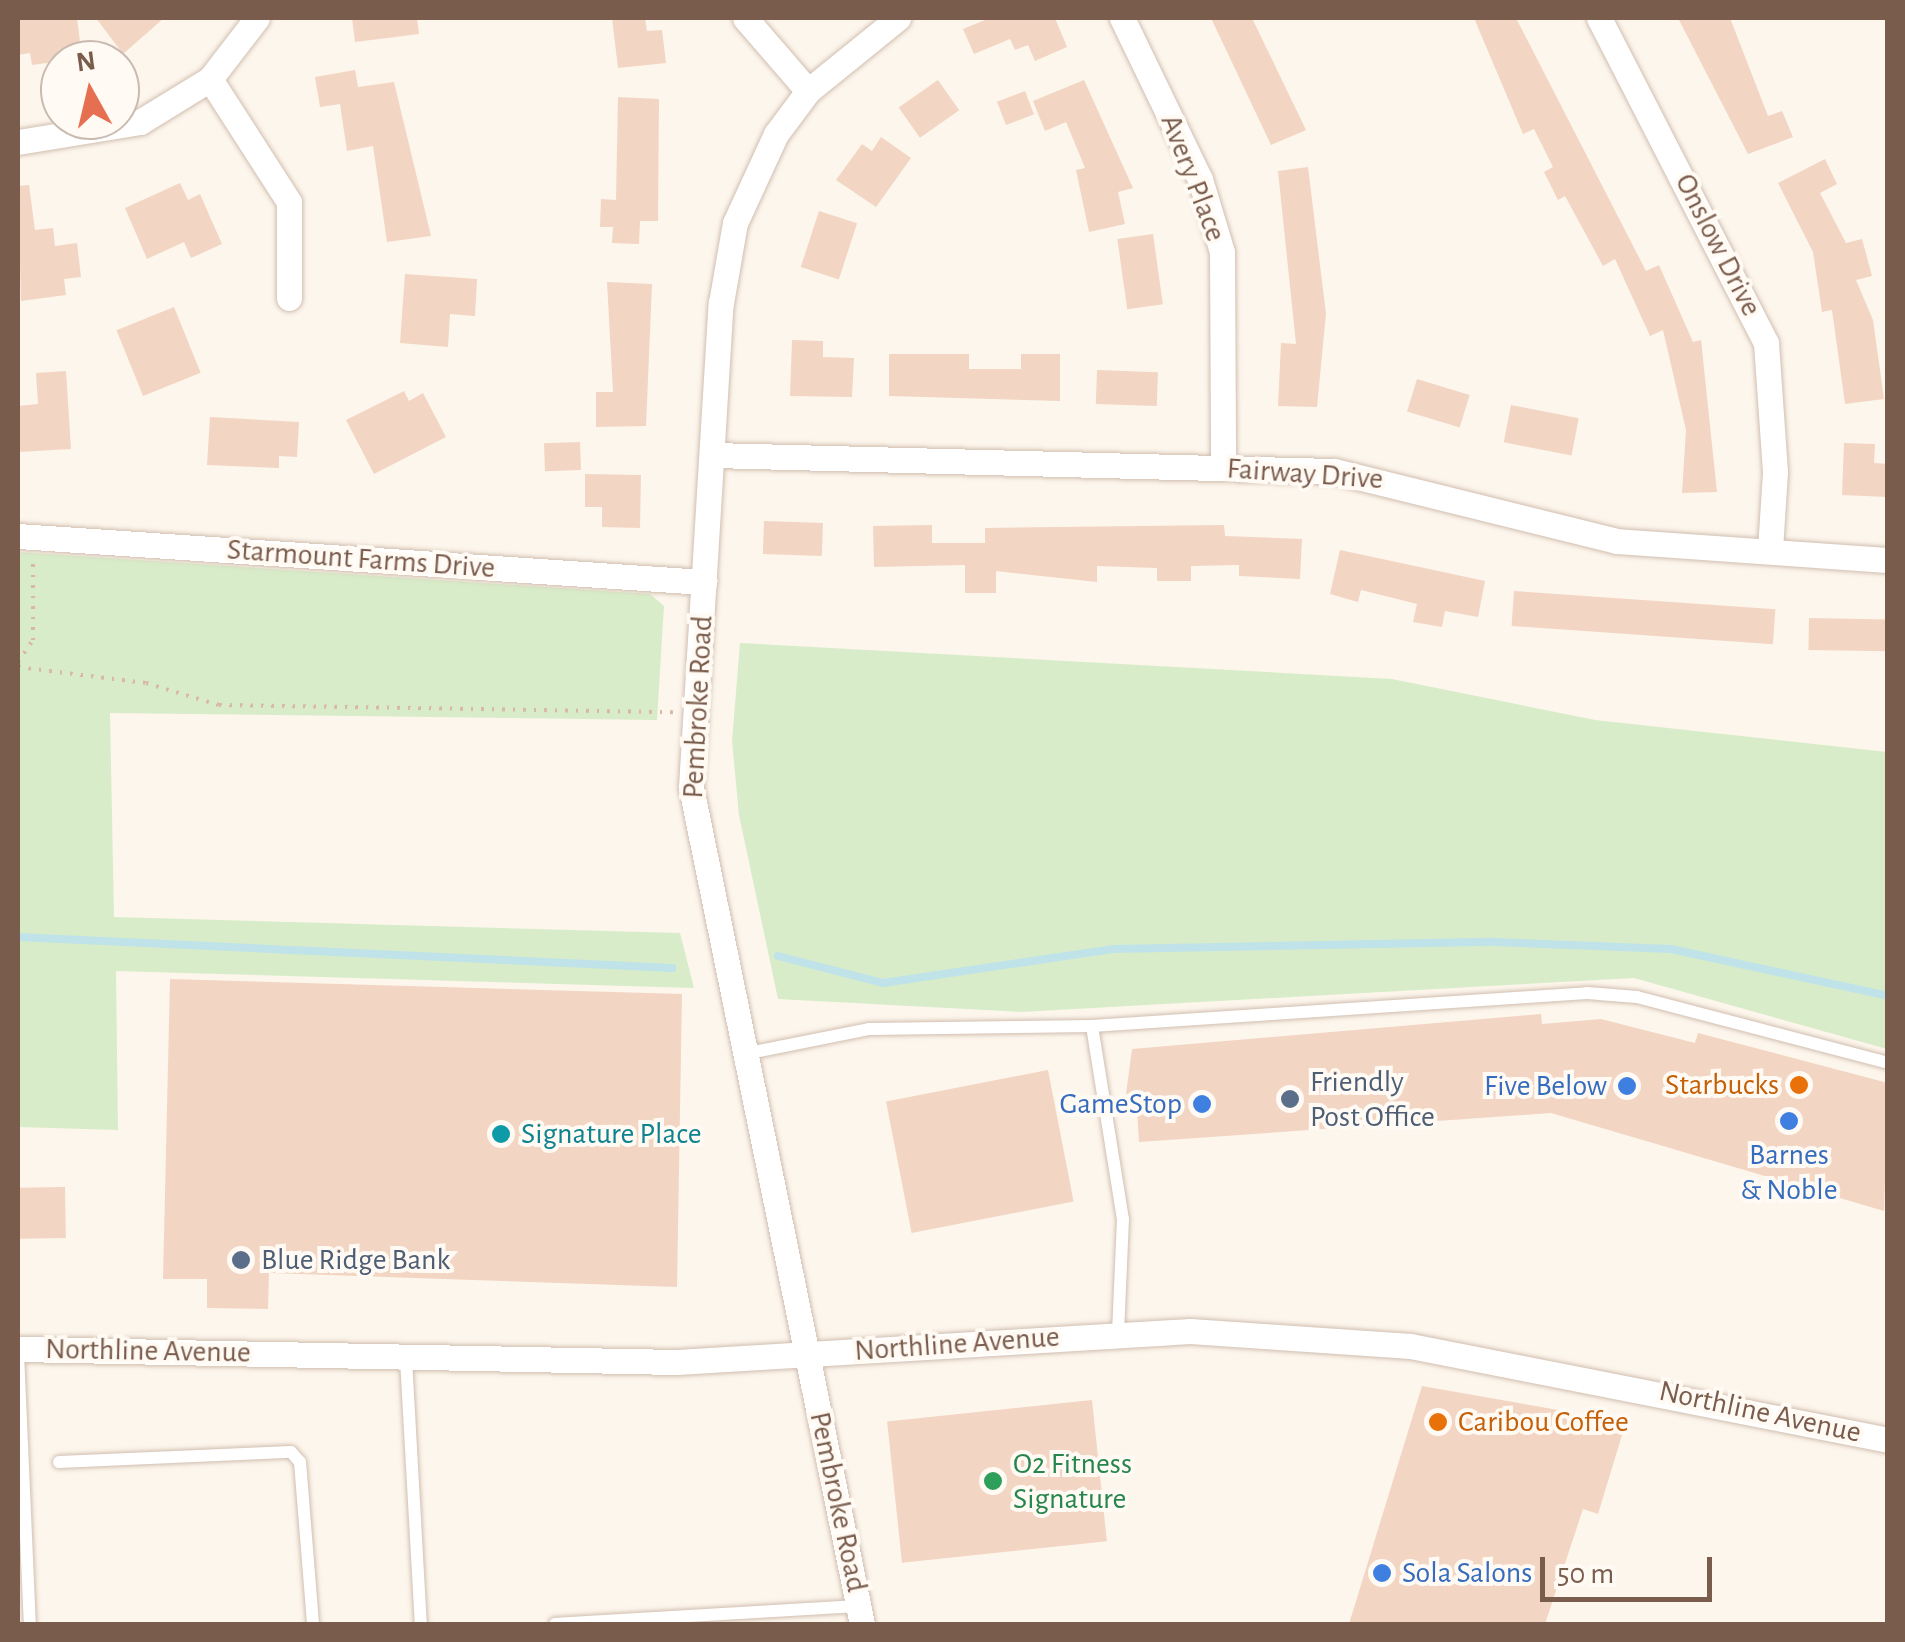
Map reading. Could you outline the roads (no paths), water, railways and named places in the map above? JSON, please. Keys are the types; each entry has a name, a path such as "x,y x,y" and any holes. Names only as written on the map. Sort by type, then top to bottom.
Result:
{"street":[{"path":"18,142 140,122 210,79 257,18"},
{"path":"745,18 808,91"},
{"name":"Pembroke Road","path":"861,1615 694,820 696,713 713,455 735,223 776,134 808,91 898,18"},
{"name":"Avery Place","path":"1122,18 1200,180 1222,252 1223,468"},
{"name":"Onslow Drive","path":"1598,18 1766,342 1776,472 1770,550"},
{"path":"210,79 289,202 289,298"},
{"name":"Fairway Drive","path":"713,455 1223,468 1391,479 1616,540 1888,560"},
{"name":"Starmount Farms Drive","path":"26,536 704,582"},
{"name":"Northline Avenue","path":"18,1351 406,1359 808,1354 1118,1332 1410,1346 1888,1440"}],"lane":[{"path":"741,1055 869,1029 1092,1026 1586,993 1637,997 1888,1063"},
{"path":"1092,1026 1123,1219 1118,1332"},
{"path":"18,1351 30,1624"},
{"path":"406,1359 421,1624"},
{"path":"60,1462 291,1452 300,1462 313,1624"},
{"path":"555,1624 861,1615"}],"waterway":[{"path":"18,937 672,968"},
{"path":"778,956 883,983 1113,949 1494,942 1671,949 1888,996"}],"place":[{"name":"Starbucks","path":"1799,1085"},
{"name":"Five Below","path":"1627,1086"},
{"name":"Friendly Post Office","path":"1290,1099"},
{"name":"GameStop","path":"1202,1104"},
{"name":"Barnes & Noble","path":"1789,1121"},
{"name":"Signature Place","path":"501,1134"},
{"name":"Blue Ridge Bank","path":"241,1260"},
{"name":"Caribou Coffee","path":"1438,1422"},
{"name":"O2 Fitness Signature","path":"993,1481"},
{"name":"Sola Salons","path":"1382,1573"}]}
